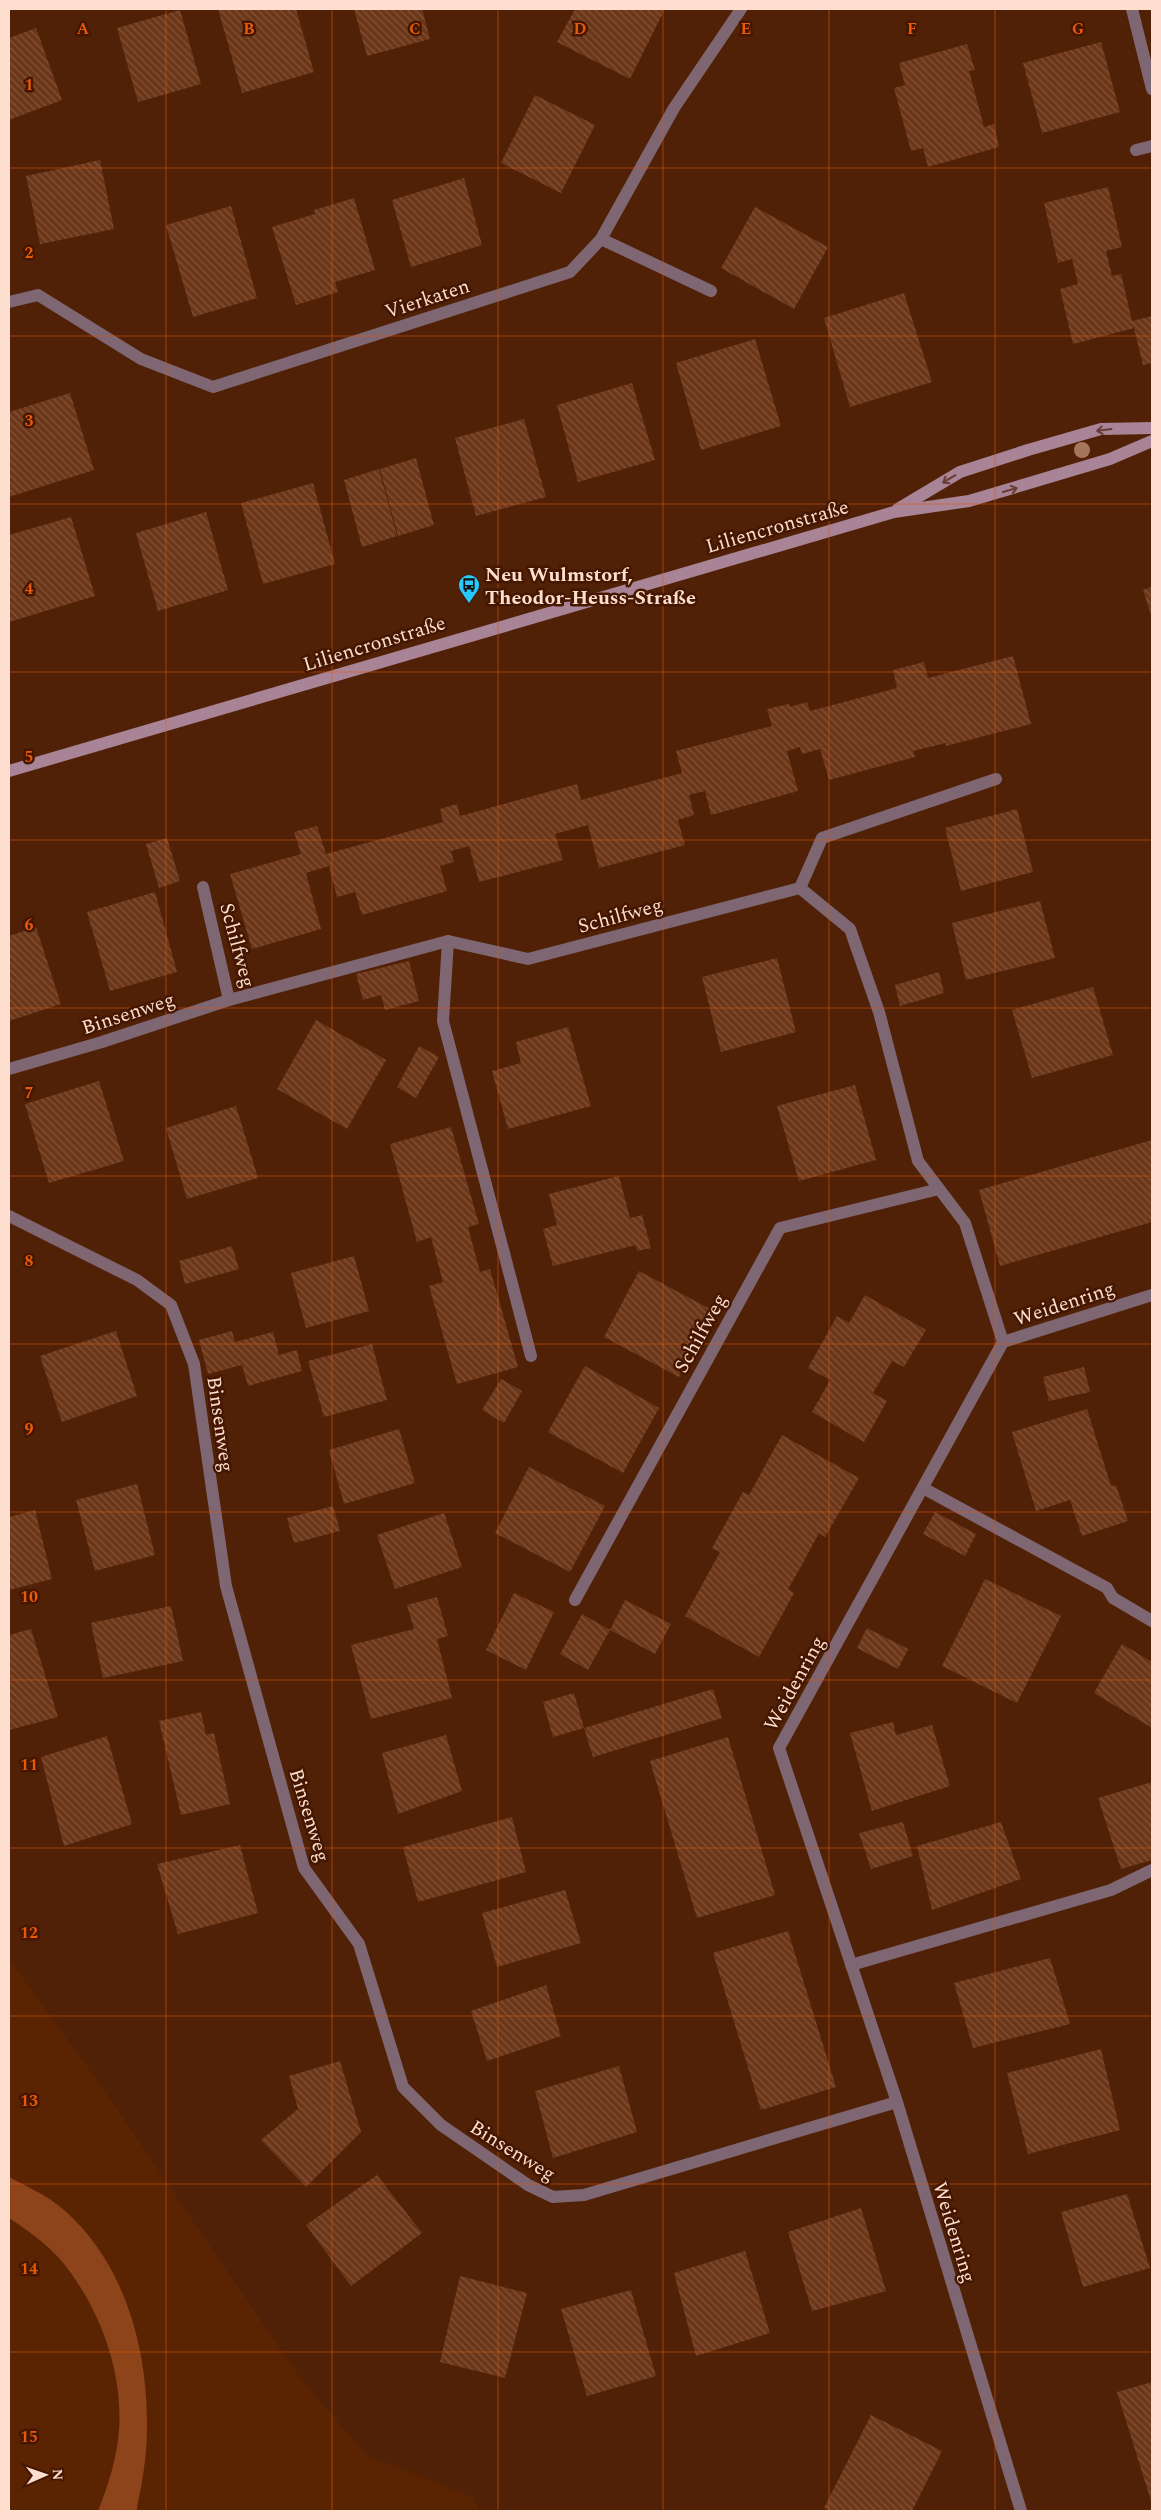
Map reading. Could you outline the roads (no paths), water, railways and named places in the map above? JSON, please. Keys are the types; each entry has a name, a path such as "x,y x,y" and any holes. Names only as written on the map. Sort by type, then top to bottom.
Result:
{"street":[{"name":"Vierkaten","path":"9,302 38,295 141,358 214,387 570,272 601,239 674,108 742,9"},
{"path":"1132,9 1152,89"},
{"path":"1136,150 1152,146"},
{"path":"601,239 711,291"},
{"name":"Liliencronstraße","path":"894,512 960,472 1101,430 1152,428"},
{"name":"Liliencronstraße","path":"9,771 894,512 969,501 1110,459 1152,441"},
{"path":"996,779 822,838 800,888 850,929 879,1012 918,1161 965,1223 1003,1342"},
{"name":"Schilfweg","path":"203,887 228,1000 448,941 528,959 800,888"},
{"path":"448,941 443,1021 531,1356"},
{"name":"Binsenweg","path":"9,1069 102,1042 228,1000"},
{"name":"Schilfweg","path":"575,1600 780,1228 939,1189"},
{"name":"Binsenweg","path":"9,1216 137,1280 171,1305 194,1364 226,1586 304,1868 359,1944 403,2087 441,2125 528,2185 553,2197 584,2195 897,2102"},
{"name":"Weidenring","path":"1021,2511 897,2102 779,1748 1003,1342 1152,1295"},
{"path":"923,1488 1107,1588 1113,1598 1152,1621"},
{"path":"851,1965 1111,1890 1152,1870"}],"place":[{"name":"Neu Wulmstorf, Theodor-Heuss-Straße","path":"469,604"}]}
